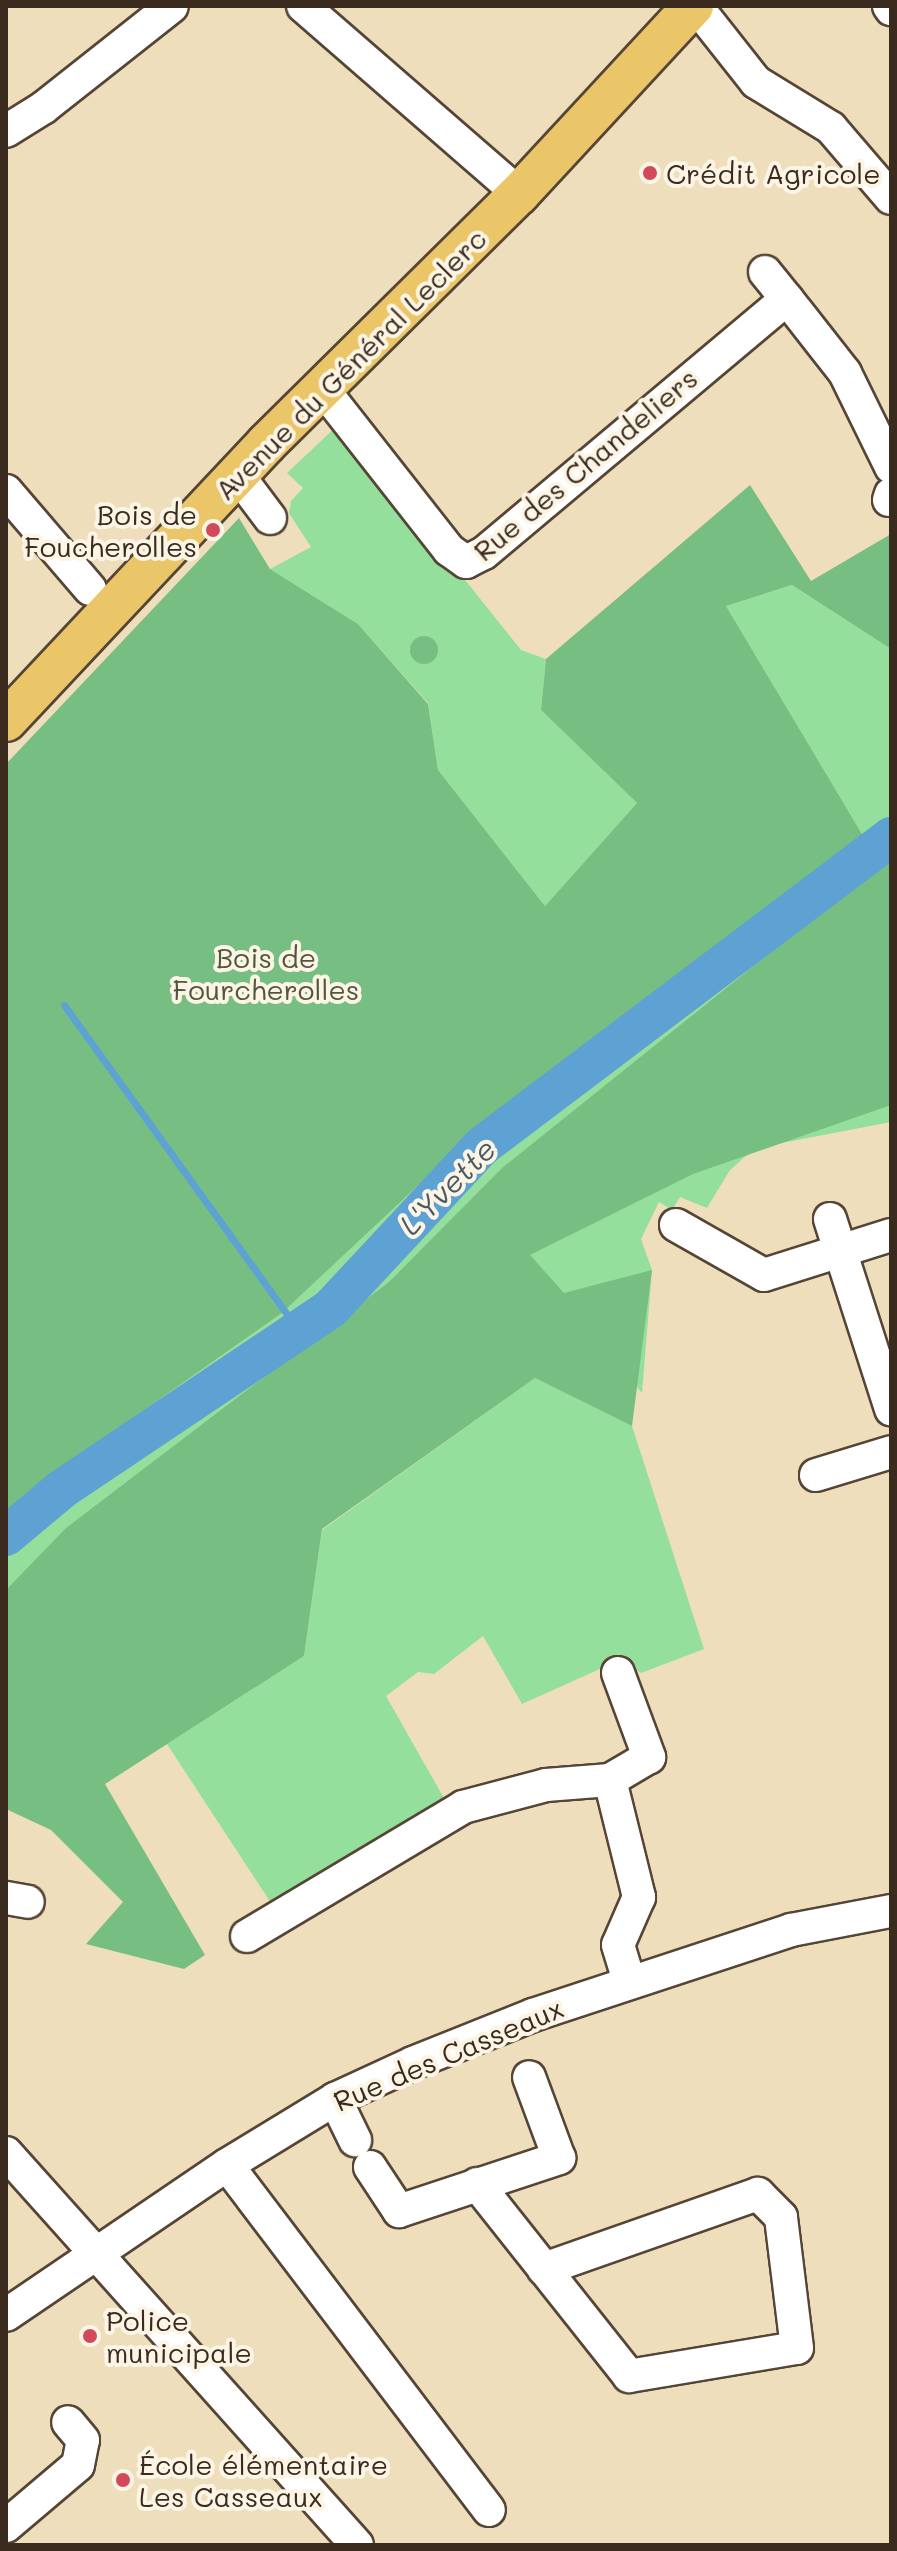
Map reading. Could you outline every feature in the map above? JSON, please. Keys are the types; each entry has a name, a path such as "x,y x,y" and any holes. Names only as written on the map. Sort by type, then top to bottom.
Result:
{"main road":[{"name":"Avenue du Général Leclerc","path":"6,721 237,474 519,194 694,6"}],"street":[{"path":"6,131 172,6"},
{"path":"303,6 519,194"},
{"path":"694,6 756,82 831,128 891,198"},
{"path":"765,272 845,373 891,467"},
{"name":"Rue des Chandeliers","path":"322,388 449,550 466,562 484,553 787,299"},
{"path":"237,474 270,518"},
{"path":"6,491 90,589"},
{"path":"830,1219 891,1409"},
{"path":"676,1225 764,1275 891,1235"},
{"path":"816,1475 891,1452"},
{"path":"247,1936 463,1807 546,1785 610,1780 649,1757 618,1673"},
{"path":"610,1780 639,1897 618,1945 629,1982"},
{"name":"Rue des Casseaux","path":"6,2315 227,2165 335,2099 507,2025 629,1982 791,1930 891,1911"},
{"path":"335,2099 363,2153 399,2211 559,2158 529,2077"},
{"path":"6,2153 99,2251 357,2545"},
{"path":"227,2165 489,2510"},
{"path":"477,2184 544,2269 629,2376 797,2348 781,2217 758,2194 544,2269"},
{"path":"6,2526 78,2465 83,2440 68,2422"}],"green space":[{"path":"340,423 521,650 546,659 541,710 637,803 545,906 438,770 428,703 358,624 270,569 311,547 289,513 291,501 303,488 287,473"},
{"name":"Bois de Fourcherolles","path":"750,485 811,581 891,534 891,649 792,585 726,606 869,846 636,1016 424,1180 282,1313 106,1437 6,1517 6,764 239,518 270,569 358,624 428,704 438,770 545,906 637,803 541,710 546,659"},
{"path":"792,585 891,649 891,1122 755,1148 730,1170 707,1208 680,1197 672,1210 659,1202 641,1239 652,1270 642,1393 529,1255 23,1641 106,1786 6,1809 6,1517 106,1437 282,1313 424,1180 636,1016 869,847 726,606","holes":["342,1319 288,1362 169,1450"]},
{"path":"424,636 434,640 438,650 434,660 424,664 414,660 410,650 414,640"},
{"path":"891,856 891,1105 693,1174 530,1255 564,1293 652,1270 632,1426 535,1378 322,1529 304,1656 105,1784 205,1955 184,1969 86,1944 123,1902 51,1830 6,1809 6,1590 66,1528 389,1282 502,1168"},
{"path":"535,1378 632,1426 704,1649 641,1673 620,1660 522,1704 483,1636 434,1674 418,1672 386,1696 445,1800 271,1903 167,1744 304,1656 322,1530"}],"waterway":[{"name":"L'Yvette","path":"6,1536 62,1489 331,1308 482,1146 891,837"},
{"path":"64,1005 298,1330"}],"place":[{"name":"Crédit Agricole","path":"650,173"},
{"name":"Bois de Foucherolles","path":"213,530"},
{"name":"Police municipale","path":"90,2336"},
{"name":"École élémentaire Les Casseaux","path":"123,2480"}]}
